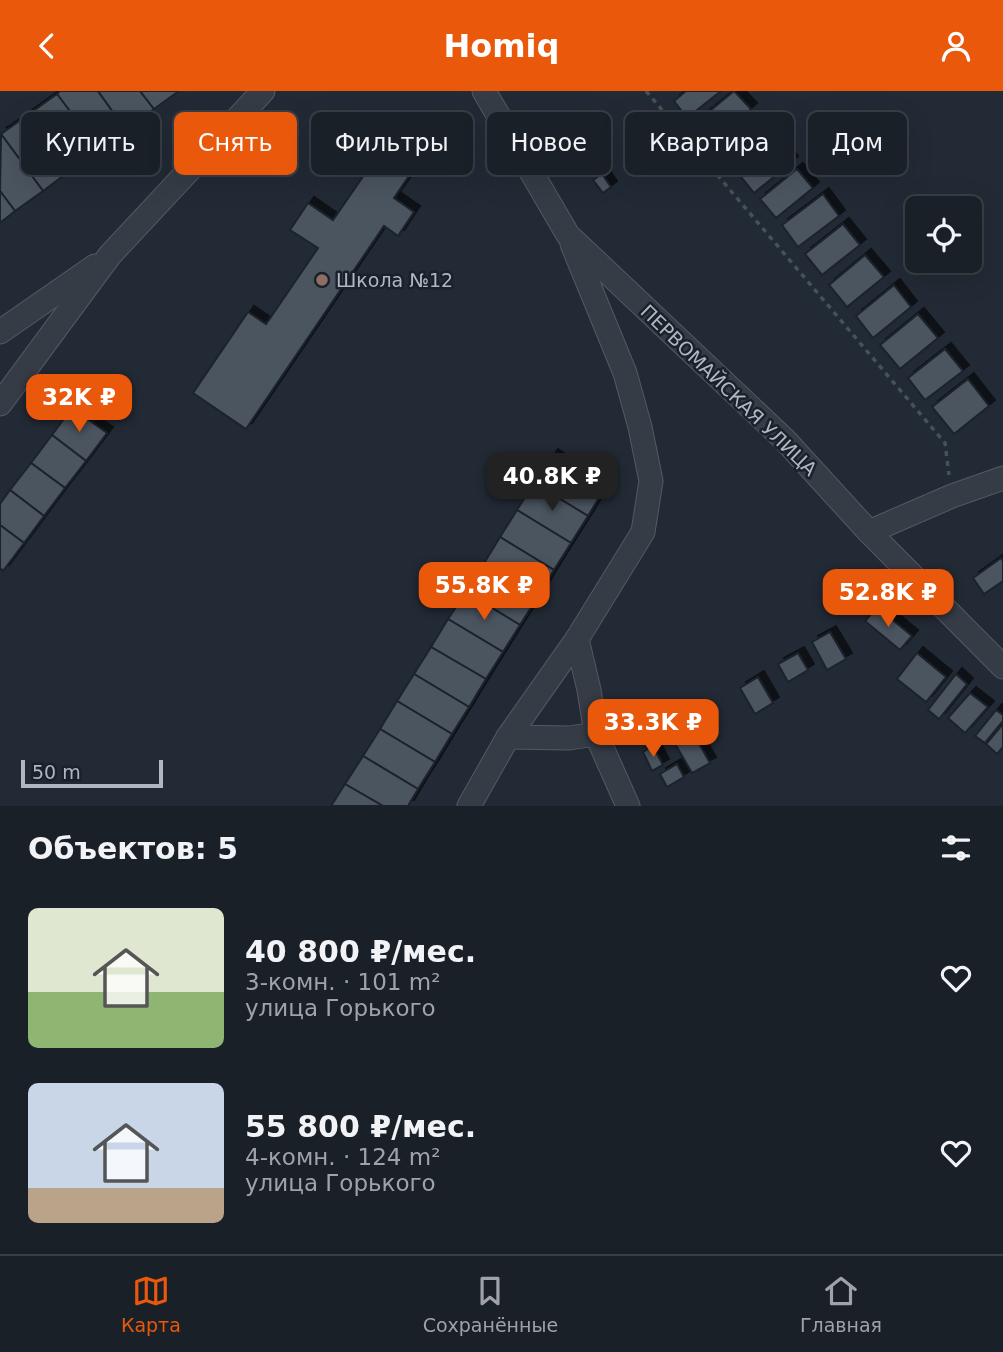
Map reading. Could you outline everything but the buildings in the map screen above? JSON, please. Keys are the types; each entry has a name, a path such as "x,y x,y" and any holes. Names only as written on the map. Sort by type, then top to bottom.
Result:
{"street":[{"path":"0,404 110,255 263,91"},
{"name":"ПЕРВОМАЙСКАЯ УЛИЦА","path":"484,91 568,235 785,440 869,532 1003,667"},
{"path":"469,806 508,737 577,639 643,532 651,481 640,427 625,373 568,235"},
{"path":"0,332 110,255"},
{"path":"869,532 952,496 1003,478"},
{"path":"577,639 596,734 628,806"},
{"path":"508,737 569,738 596,734"}],"path":[{"path":"646,91 945,443 952,496"}],"place":[{"name":"Школа №12","path":"322,280"}]}
